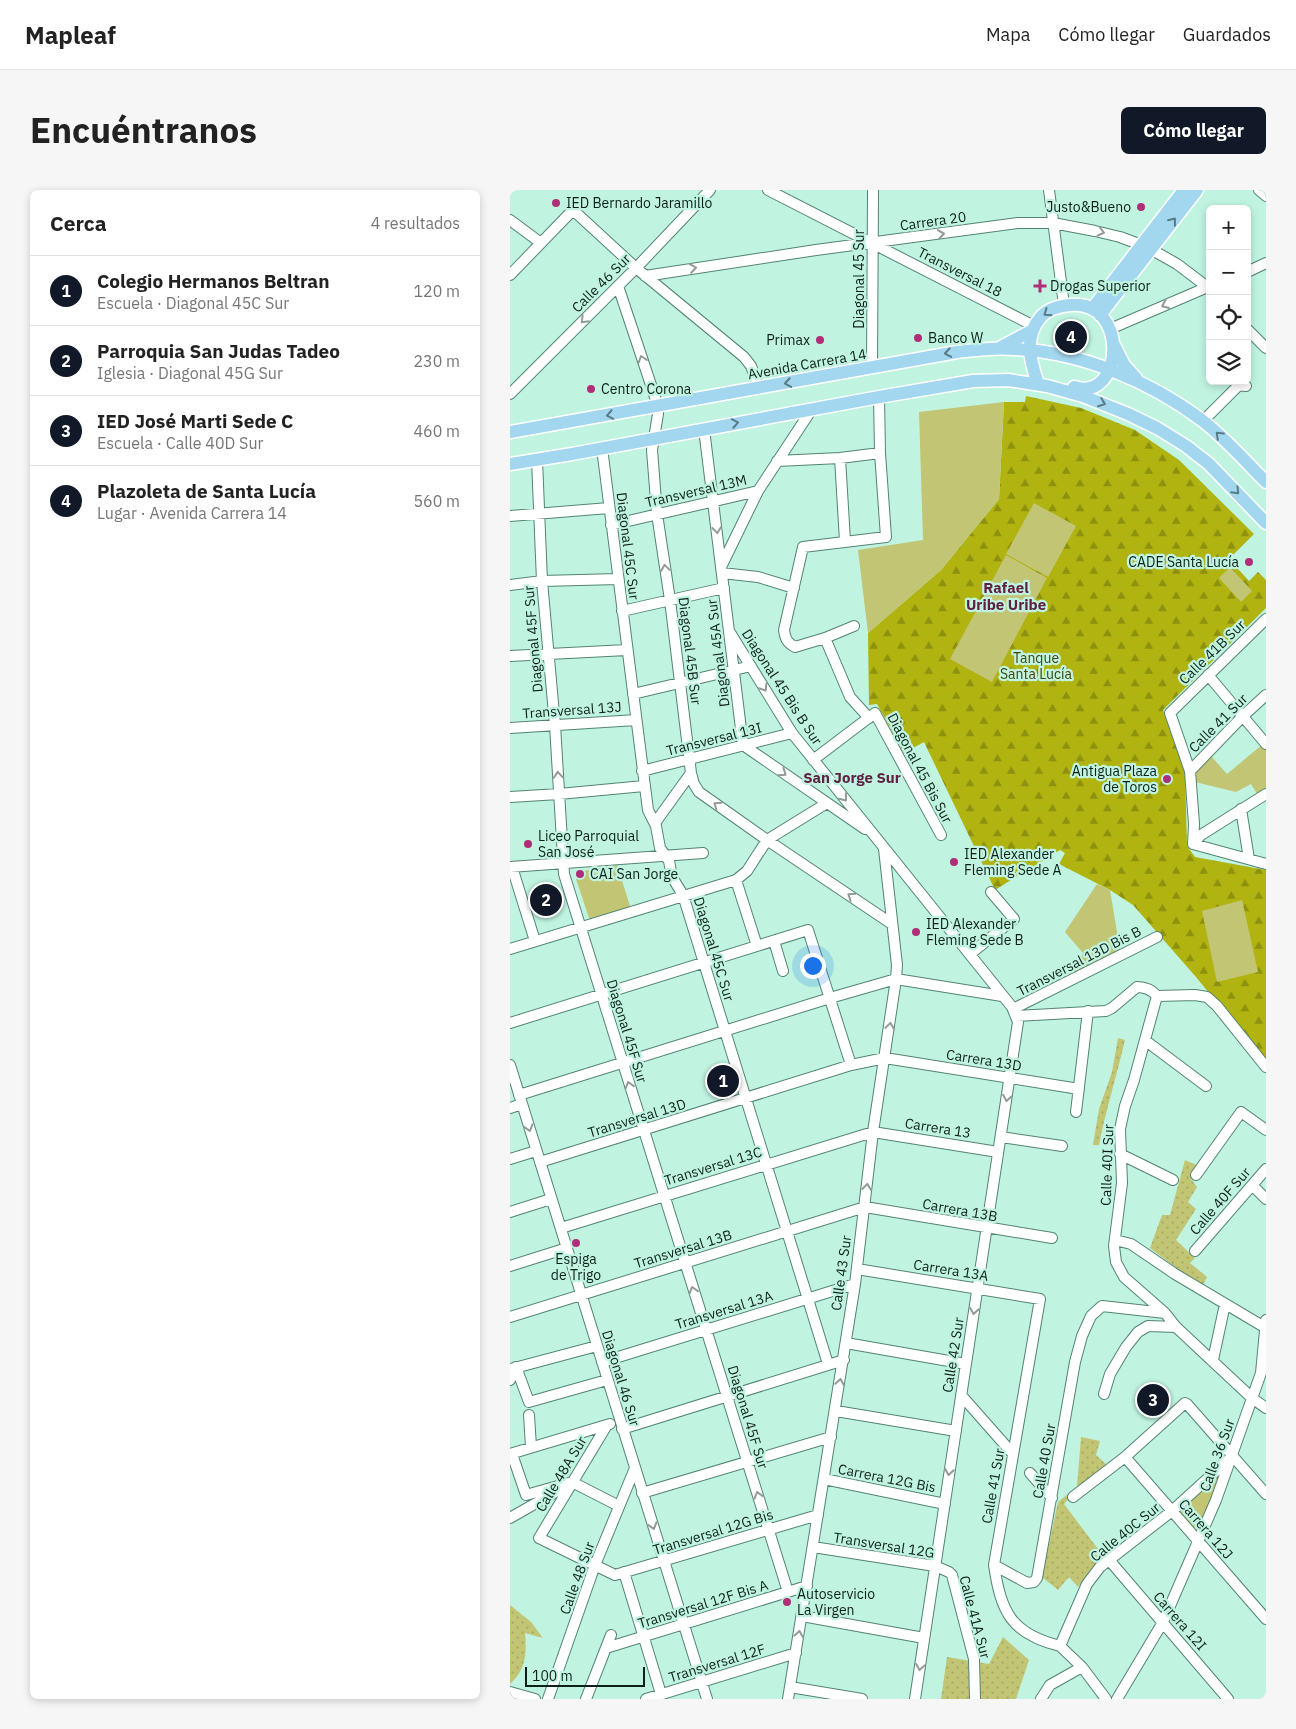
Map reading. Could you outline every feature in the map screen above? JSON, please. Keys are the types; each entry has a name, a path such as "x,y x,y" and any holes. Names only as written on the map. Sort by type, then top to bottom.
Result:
{"main road":[{"path":"1096,312 1146,247 1184,190"},
{"path":"1146,247 1197,190"},
{"path":"996,348 1014,341 1033,328 1043,314 1056,307 1073,304 1096,312 1110,330 1114,345 1124,365 1141,384"},
{"path":"1033,328 1030,350 1037,381"},
{"path":"510,464 954,385 995,380 1037,381 1087,390 1099,383 1109,369 1114,354 1114,345"},
{"name":"Avenida Carrera 14","path":"510,432 956,352 996,348 1030,350 1056,354 1109,369 1179,405 1218,434 1266,482"},
{"path":"1037,381 1113,407 1176,439 1209,464 1266,522"}],"street":[{"name":"Calle 46 Sur","path":"510,394 618,286 640,272 710,190"},
{"name":"Transversal 18","path":"768,190 1033,328"},
{"name":"Diagonal 45 Sur","path":"872,368 873,190"},
{"path":"1049,190 1064,305"},
{"path":"1259,190 1266,196"},
{"path":"510,275 573,210 640,272 744,357 751,366 758,388"},
{"path":"510,220 541,243"},
{"name":"Carrera 20","path":"640,272 1018,223 1053,223 1120,237 1146,247 1177,264 1206,285"},
{"path":"1251,270 1266,263"},
{"name":"Diagonal 45B Sur","path":"618,286 658,406 652,456 657,514 694,784 699,792 892,924"},
{"path":"1110,330 1206,288"},
{"path":"1251,333 1266,348"},
{"path":"1203,421 1239,385 1246,386"},
{"path":"854,626 825,638 795,647 789,644 785,638 784,630 803,547 886,537 880,453 879,397"},
{"path":"794,588 758,577 722,570 758,491 812,409"},
{"name":"Diagonal 45A Sur","path":"704,429 743,745"},
{"name":"Diagonal 45C Sur","path":"602,448 648,810 655,823 659,845 664,856 669,861 672,877 683,895 828,1364"},
{"path":"777,462 880,453"},
{"path":"840,458 845,541"},
{"name":"Diagonal 45F Sur","path":"537,460 542,581 566,882 788,1592"},
{"name":"Transversal 13M","path":"611,524 758,491"},
{"path":"510,516 609,508"},
{"path":"510,585 542,581 618,579"},
{"path":"622,611 724,588"},
{"name":"Calle 41B Sur","path":"1190,771 1170,713 1177,704 1266,619"},
{"name":"Diagonal 45 Bis B Sur","path":"729,632 792,733 970,954 1015,1013"},
{"name":"Diagonal 45 Bis Sur","path":"825,638 850,697 872,716 941,836"},
{"path":"510,656 627,650"},
{"path":"633,694 751,666"},
{"path":"1208,675 1266,744"},
{"name":"Calle 41 Sur","path":"1190,771 1266,695"},
{"path":"813,760 872,716"},
{"name":"Transversal 13J","path":"510,728 636,720"},
{"name":"Transversal 13I","path":"642,771 792,733"},
{"path":"743,745 874,835"},
{"path":"1190,771 1194,824 1193,844"},
{"path":"655,823 691,773"},
{"path":"510,797 644,786"},
{"path":"1193,844 1201,835 1266,794"},
{"path":"510,949 736,880 747,871 767,840 827,803"},
{"path":"1241,809 1249,859"},
{"path":"1193,844 1266,864"},
{"name":"Calle 43 Sur","path":"788,1699 858,1269 873,1132 896,979 897,965 884,848"},
{"path":"536,941 511,867 703,852"},
{"path":"736,880 757,946"},
{"path":"970,954 1014,919 991,892"},
{"path":"510,1023 808,930 851,1065"},
{"name":"Transversal 13D Bis B","path":"1015,1013 1157,937"},
{"path":"774,941 783,971"},
{"path":"510,1108 520,1099 622,1063 896,979 1002,996"},
{"path":"1015,1013 1106,1011 1137,987 1151,990 1157,996 1195,994 1207,997 1216,1006 1266,1067"},
{"name":"Calle 40I Sur","path":"1157,996 1146,1041 1124,1106 1120,1129 1122,1183 1114,1246 1116,1262 1124,1277 1166,1313"},
{"path":"1076,1112 1088,1011"},
{"name":"Calle 42 Sur","path":"915,1699 1018,1027 1015,1013"},
{"path":"1146,1041 1206,1086"},
{"name":"Transversal 13D","path":"540,1162 851,1065 885,1058"},
{"name":"Carrera 13D","path":"885,1058 1079,1089"},
{"name":"Diagonal 46 Sur","path":"510,1065 707,1699"},
{"path":"1196,1176 1241,1112 1266,1130"},
{"name":"Carrera 13","path":"873,1132 998,1152"},
{"name":"Transversal 13C","path":"561,1228 873,1132"},
{"path":"1001,1137 1062,1146"},
{"path":"510,1159 536,1151"},
{"path":"1120,1154 1173,1180"},
{"name":"Calle 40F Sur","path":"1195,1251 1266,1169"},
{"path":"1252,1185 1266,1199"},
{"path":"510,1212 551,1198"},
{"name":"Carrera 13B","path":"864,1207 1052,1238"},
{"name":"Transversal 13B","path":"510,1318 864,1207"},
{"path":"1115,1240 1131,1244 1174,1274 1266,1328"},
{"path":"510,1266 567,1248"},
{"name":"Carrera 13A","path":"858,1269 1040,1299"},
{"name":"Transversal 13A","path":"602,1362 855,1284"},
{"name":"Calle 41 Sur","path":"1040,1299 994,1565 997,1587 1012,1621 1027,1634 1060,1646"},
{"path":"1213,1360 1225,1304"},
{"name":"Calle 40 Sur","path":"994,1565 1027,1583 1034,1582 1037,1578 1075,1362 1082,1336 1091,1316 1102,1306 1166,1313"},
{"path":"1166,1313 1176,1327 1252,1398 1266,1408"},
{"name":"Calle 36 Sur","path":"1117,1699 1163,1622 1219,1491 1261,1373 1266,1320"},
{"path":"1104,1394 1110,1374 1126,1346 1138,1332 1148,1326 1176,1327"},
{"path":"846,1343 966,1364"},
{"path":"513,1368 597,1346"},
{"path":"619,1506 572,1482 526,1495 511,1454 607,1425 621,1425 727,1396 844,1360"},
{"path":"510,1380 513,1368"},
{"path":"513,1368 528,1402 607,1380"},
{"path":"961,1395 1012,1454"},
{"path":"1073,1497 1125,1457 1185,1403 1266,1494"},
{"path":"836,1411 956,1431"},
{"path":"529,1415 531,1447"},
{"name":"Calle 48A Sur","path":"595,1565 539,1538 607,1425"},
{"path":"642,1493 831,1437"},
{"name":"Calle 40C Sur","path":"1060,1646 1088,1584 1100,1567 1172,1512 1231,1456"},
{"name":"Carrera 12J","path":"1125,1457 1198,1542 1264,1614"},
{"name":"Calle 48 Sur","path":"548,1699 595,1565 635,1468"},
{"path":"1030,1473 1052,1498"},
{"name":"Carrera 12G Bis","path":"824,1479 944,1504"},
{"path":"1208,1479 1219,1491"},
{"path":"510,1518 572,1482"},
{"name":"Transversal 12G Bis","path":"620,1574 818,1515"},
{"name":"Transversal 12G","path":"813,1547 935,1566 949,1572"},
{"name":"Carrera 12I","path":"1110,1561 1228,1699"},
{"path":"595,1565 620,1574 644,1636 661,1694"},
{"name":"Calle 41A Sur","path":"949,1572 952,1576 974,1660 975,1699"},
{"name":"Transversal 12F Bis A","path":"606,1648 807,1586"},
{"path":"802,1616 924,1638"},
{"path":"586,1699 612,1634"},
{"path":"1060,1646 1082,1667 1106,1699"},
{"name":"Transversal 12F","path":"646,1699 796,1653"},
{"path":"1041,1699 1050,1685 1082,1667"},
{"path":"790,1687 862,1699"},
{"path":"510,1692 535,1699"}],"green space":[{"name":"Tanque Santa Lucía","path":"1026,396 1081,408 1135,430 1179,460 1254,534 1229,559 1249,581 1258,572 1266,580 1266,608 1163,710 1185,772 1187,846 1195,857 1266,870 1266,1063 1196,977 1133,905 1110,890 1059,864 1065,853 1060,850 995,890 924,742 904,753 877,704 869,705 868,633 941,570 999,499 1004,402 1025,402"},
{"path":"1004,402 999,499 941,570 868,633 858,550 923,540 919,412"},
{"path":"1034,503 1076,526 1048,577 1006,554"},
{"path":"1006,555 1047,578 992,682 950,659"},
{"path":"1230,567 1252,591 1241,602 1219,578"},
{"path":"1263,744 1266,748 1266,787 1257,794 1251,784 1236,792 1195,782 1195,774 1211,756 1227,774"},
{"path":"617,865 631,909 590,921 576,879 585,876 583,871"},
{"path":"1097,884 1110,890 1120,950 1068,976 1083,953 1065,932"},
{"path":"1242,900 1258,972 1217,982 1202,911"},
{"path":"1118,1038 1125,1040 1099,1145 1093,1145 1099,1109 1112,1072"},
{"path":"1185,1160 1196,1165 1191,1179 1197,1187 1188,1202 1196,1209 1176,1240 1195,1258 1190,1263 1207,1277 1202,1287 1150,1248 1162,1215 1170,1215"},
{"path":"1081,1437 1100,1441 1096,1455 1107,1465 1064,1504 1104,1557 1078,1587 1069,1577 1058,1590 1042,1577 1058,1502 1077,1487"},
{"path":"1222,1471 1198,1532 1179,1511"},
{"path":"510,1605 531,1622 543,1638 525,1633 524,1661 519,1673 510,1684"},
{"path":"1003,1637 1029,1660 1016,1699 941,1699 947,1657 989,1664"}],"place":[{"name":"IED Bernardo Jaramillo","path":"556,203"},
{"name":"Justo&Bueno","path":"1141,207"},
{"name":"Drogas Superior","path":"1040,286"},
{"name":"Plazoleta de Santa Lucía","path":"1071,337"},
{"name":"Banco W","path":"918,338"},
{"name":"Primax","path":"820,340"},
{"name":"Centro Corona","path":"591,389"},
{"name":"CADE Santa Lucía","path":"1249,562"},
{"name":"Antigua Plaza de Toros","path":"1167,779"},
{"name":"Liceo Parroquial San José","path":"528,844"},
{"name":"IED Alexander Fleming Sede A","path":"954,862"},
{"name":"CAI San Jorge","path":"580,874"},
{"name":"Parroquia San Judas Tadeo","path":"546,900"},
{"name":"IED Alexander Fleming Sede B","path":"916,932"},
{"name":"Colegio Hermanos Beltran","path":"723,1081"},
{"name":"Espiga de Trigo","path":"576,1243"},
{"name":"IED José Marti Sede C","path":"1153,1400"},
{"name":"Autoservicio La Virgen","path":"787,1602"}],"district":[{"name":"Rafael Uribe Uribe","path":"1006,596"},
{"name":"San Jorge Sur","path":"852,778"}]}
